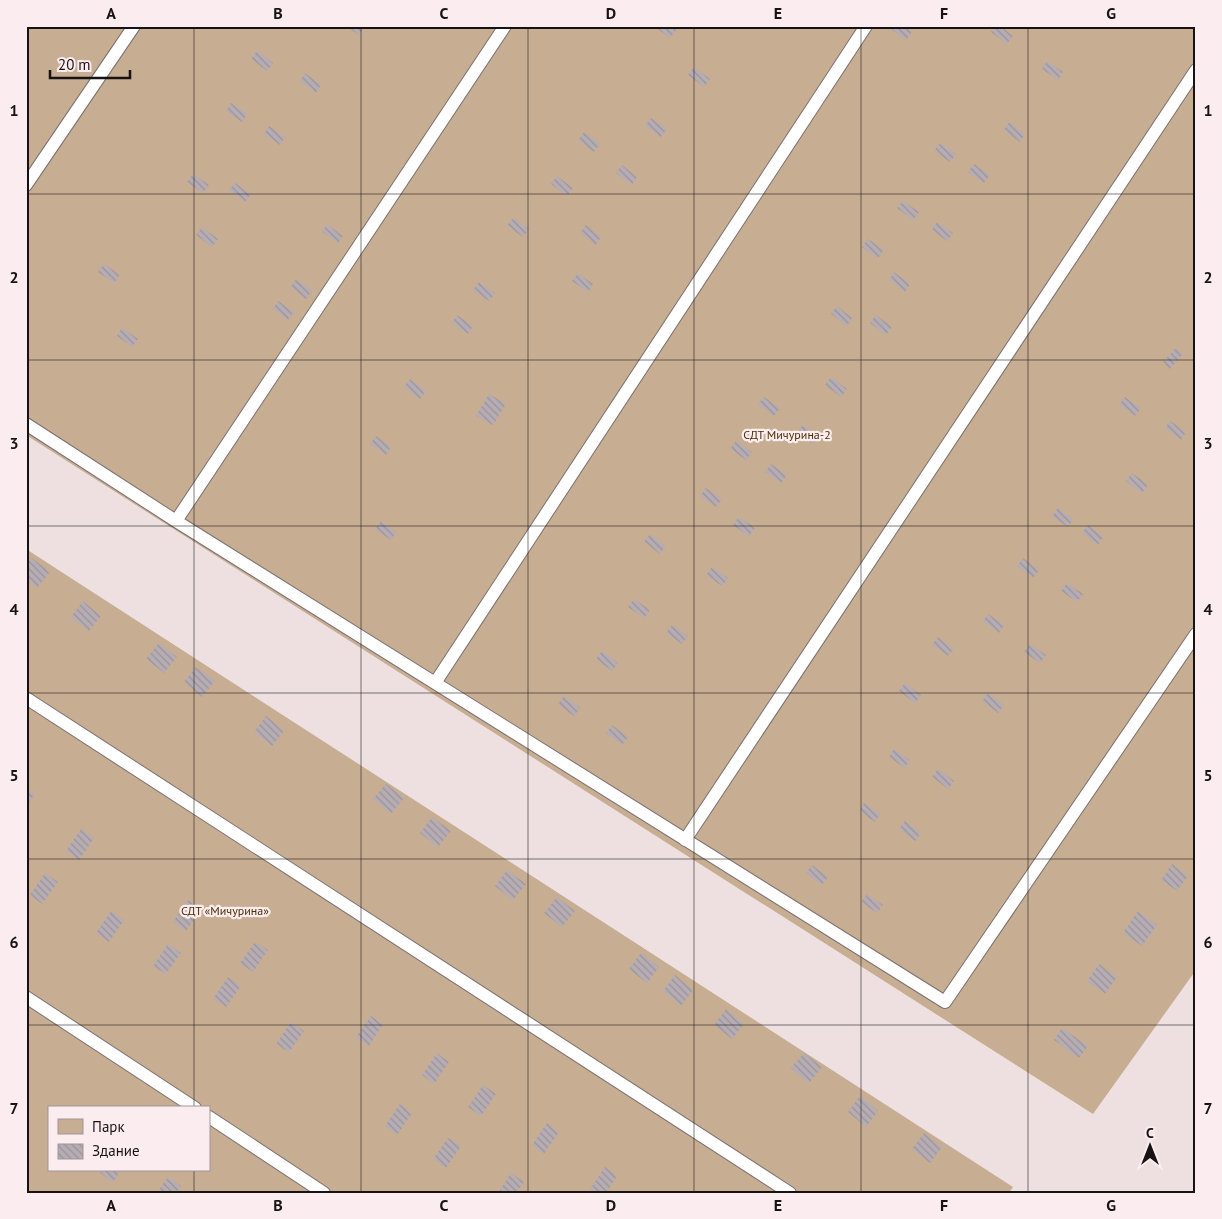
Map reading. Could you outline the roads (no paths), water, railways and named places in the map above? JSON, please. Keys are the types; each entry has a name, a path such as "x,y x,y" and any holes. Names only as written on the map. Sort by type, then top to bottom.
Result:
{"lane":[{"path":"26,185 134,26"},
{"path":"176,521 505,26"},
{"path":"435,683 866,26"},
{"path":"685,840 1196,70"},
{"path":"26,424 176,521 944,1002 1196,634"},
{"path":"26,698 790,1193"},
{"path":"26,996 192,1106"},
{"path":"210,1118 324,1193"}],"park label":[{"name":"СДТ Мичурина-2","path":"787,435"},
{"name":"СДТ «Мичурина»","path":"225,911"}]}
